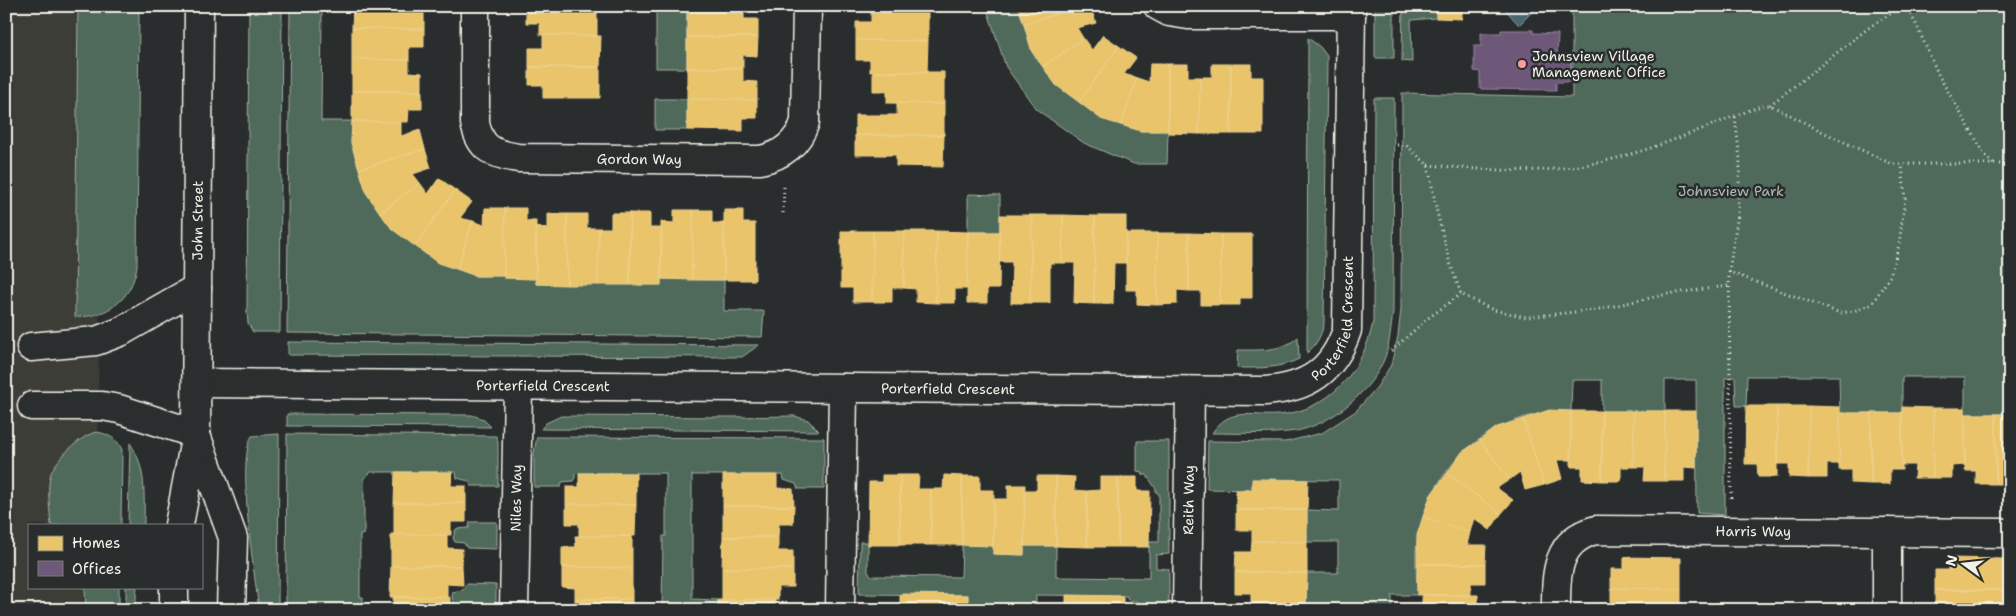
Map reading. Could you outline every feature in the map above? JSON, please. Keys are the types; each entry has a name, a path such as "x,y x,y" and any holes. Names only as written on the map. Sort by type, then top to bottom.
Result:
{"street":[{"name":"John Street","path":"179,524 196,434 199,6"},
{"name":"Gordon Way","path":"475,6 475,123 479,138 483,145 490,150 518,158 760,160 784,152 797,139 805,122 807,6"},
{"path":"1158,6 1169,12 1188,15 1351,11"},
{"name":"Porterfield Crescent","path":"196,383 1265,391 1296,387 1311,380 1325,368 1341,348 1347,330 1351,11"},
{"path":"31,347 96,341 120,332 197,288"},
{"name":"Niles Way","path":"514,610 518,386"},
{"path":"840,610 843,388"},
{"name":"Reith Way","path":"1187,610 1190,390"},
{"path":"32,406 102,406 119,409 196,434"},
{"name":"John Street","path":"196,434 233,538 231,610"},
{"name":"Harris Way","path":"1556,610 1556,583 1560,561 1564,551 1570,544 1586,533 1605,530 2010,533"},
{"path":"1887,532 1887,610"},
{"path":"174,588 174,610"}],"path":[{"path":"1397,145 1406,146 1428,165 1482,170 1527,171 1573,167 1630,155 1702,131 1761,106 1770,105 1871,26 1906,6 1940,76 1985,154 1993,164"},
{"path":"1770,105 1892,164 2010,164"},
{"path":"1731,531 1728,286 1738,214 1740,168 1735,116"},
{"path":"1729,272 1840,313 1854,311 1872,304 1890,276 1899,245 1905,198 1902,164"},
{"path":"1428,165 1449,260 1461,294 1494,310 1527,317 1595,310 1668,294 1728,286"},
{"path":"1391,351 1427,319 1461,294"}],"shaded area":[{"path":"6,6 104,6 96,524 28,524 28,588 95,588 95,610 6,610"}],"green space":[{"path":"78,6 139,6 137,266 130,288 117,304 98,314 75,317"},
{"path":"249,6 282,6 280,332 253,332 248,323"},
{"path":"290,6 322,6 321,121 352,121 351,143 367,194 392,229 438,263 476,276 536,279 536,284 661,285 661,279 724,280 724,311 764,311 762,337 287,333"},
{"path":"656,6 687,6 687,68 656,68"},
{"path":"986,6 1018,6 1032,52 1056,85 1101,119 1141,131 1168,131 1167,164 1134,164 1112,155 1084,143 1036,109 1006,67"},
{"path":"1375,6 1394,6 1394,58 1375,58"},
{"path":"1403,6 1430,6 1436,12 1436,18 1411,20 1412,62 1402,61"},
{"name":"Johnsview Park","path":"1572,6 2010,6 2010,414 1965,414 1965,377 1902,377 1902,413 1840,413 1839,376 1747,376 1746,406 1736,406 1735,377 1725,378 1725,515 1697,513 1696,380 1665,380 1665,411 1602,411 1602,380 1572,380 1571,411 1544,413 1518,420 1494,430 1472,445 1454,463 1438,484 1426,508 1418,534 1416,556 1417,595 1392,595 1392,610 1338,610 1337,604 1306,604 1307,573 1338,573 1338,542 1307,542 1307,510 1339,511 1339,480 1253,479 1252,490 1207,489 1208,441 1285,442 1322,433 1356,411 1377,387 1391,365 1398,336 1401,309 1402,93 1572,97"},
{"path":"1308,38 1320,47 1327,56 1324,324 1318,340 1307,353"},
{"path":"1374,98 1394,98 1393,312 1385,357 1371,382 1361,393 1336,414 1323,422 1296,431 1254,434 1212,433 1226,419 1233,416 1278,415 1296,412 1313,406 1341,385 1362,356 1373,322"},
{"path":"655,99 687,99 687,130 655,130"},
{"path":"968,194 1000,195 1000,232 968,232"},
{"path":"1298,337 1299,359 1276,366 1237,368 1238,350 1277,348 1292,342"},
{"path":"288,342 759,345 742,357 288,355"},
{"path":"287,414 472,415 483,419 491,427 287,426"},
{"path":"561,416 794,416 808,420 819,431 541,429 546,423"},
{"path":"97,432 105,434 118,443 122,450 121,524 51,524 49,488 52,471 62,457 76,443"},
{"path":"279,434 278,610 259,610 246,493 248,449 252,436"},
{"path":"287,434 496,436 498,442 498,486 471,486 469,481 457,478 456,472 371,472 364,478 364,534 360,535 360,597 363,597 363,610 286,610"},
{"path":"537,437 824,438 824,489 798,489 796,484 784,480 783,475 692,475 692,599 718,600 718,610 662,610 663,536 666,536 666,473 580,473 575,474 573,481 562,482 561,487 534,487 534,452"},
{"path":"1137,441 1169,441 1169,554 1156,555 1156,568 1169,569 1169,608 1142,608 1139,602 1128,600 1127,596 1036,595 1036,610 968,610 968,595 859,594 860,542 868,542 868,572 872,576 961,577 962,545 993,546 993,554 1024,555 1024,546 1056,546 1056,577 1149,578 1149,542 1159,542 1159,494 1146,474 1144,476 1142,472 1137,471"},
{"path":"130,443 142,472 144,524 128,524"},
{"path":"470,522 497,522 497,549 467,548 464,543 455,542 453,538 456,529 469,528"},
{"path":"2005,559 2010,559 2010,610 2005,610"},
{"path":"466,584 496,585 496,610 467,610 463,605 453,604 452,592 463,590"},
{"path":"85,588 119,588 119,610 86,610"},
{"path":"126,588 137,588 135,610 126,610"}],"water":[{"path":"1502,6 1538,6 1519,25"}],"building: Homes":[{"path":"353,6 409,6 409,10 424,10 424,29 352,28"},
{"path":"526,6 597,6 597,36 540,35 540,23 526,23"},
{"path":"687,6 744,6 744,19 758,19 758,37 687,37"},
{"path":"871,6 928,6 928,10 871,9"},
{"path":"1018,6 1082,6 1024,24"},
{"path":"1082,6 1090,6 1096,23 1077,28 1083,38 1043,67 1032,52 1024,24"},
{"path":"1436,6 1462,6 1462,19 1436,18"},
{"path":"871,9 928,10 928,41 856,40 856,22 871,22"},
{"path":"352,28 424,29 424,47 409,47 409,60 352,59"},
{"path":"543,35 601,36 600,67 529,67 529,48 543,48"},
{"path":"1103,35 1119,46 1079,102 1056,85 1043,67 1083,38 1092,50"},
{"path":"687,37 758,37 757,56 743,55 743,68 687,68"},
{"path":"856,40 928,41 927,72 870,72 870,60 856,60"},
{"path":"1119,46 1136,58 1124,74 1137,78 1121,125 1101,119 1079,102"},
{"path":"352,59 409,60 409,72 422,73 422,91 352,91"},
{"path":"1150,64 1168,64 1168,131 1141,131 1121,125 1137,78 1149,82"},
{"path":"1168,64 1188,64 1188,77 1200,77 1199,134 1168,133"},
{"path":"1212,64 1231,64 1231,134 1199,134 1200,77 1212,77"},
{"path":"1231,64 1251,64 1251,77 1263,77 1263,134 1231,134"},
{"path":"529,67 600,67 600,98 543,98 543,85 529,85"},
{"path":"687,68 743,68 743,81 757,82 757,100 687,99"},
{"path":"873,72 944,72 944,104 887,103 887,91 873,91"},
{"path":"352,91 422,91 422,109 409,109 408,122 352,121"},
{"path":"687,99 757,100 757,118 743,118 743,131 687,130"},
{"path":"897,103 944,104 944,135 855,135 855,115 897,115"},
{"path":"352,121 401,122 401,136 420,130 425,149 359,169 351,143"},
{"path":"855,135 944,135 943,167 896,166 896,155 855,155"},
{"path":"425,149 431,168 413,174 420,183 380,213 367,194 359,169"},
{"path":"439,178 455,190 415,246 392,229 380,213 420,183 428,194"},
{"path":"455,190 472,202 460,218 473,221 457,269 438,263 415,246"},
{"path":"485,208 505,208 504,276 476,276 457,269 473,221 484,225"},
{"path":"505,208 526,208 526,221 536,221 536,279 504,278"},
{"path":"674,210 693,210 692,280 661,279 661,222 674,223"},
{"path":"693,210 712,210 712,223 724,223 724,280 692,280"},
{"path":"724,210 743,210 743,223 755,223 755,280 724,280"},
{"path":"611,213 630,213 630,285 598,285 599,228 611,228"},
{"path":"630,213 650,213 650,228 662,228 661,285 630,285"},
{"path":"548,214 567,214 567,285 536,284 536,227 548,228"},
{"path":"567,214 587,214 587,228 599,228 598,285 567,285"},
{"path":"1000,215 1032,215 1030,303 1011,303 1012,262 999,262"},
{"path":"1032,215 1063,215 1062,263 1050,263 1050,303 1030,303"},
{"path":"1063,215 1095,216 1094,304 1074,303 1075,263 1062,263"},
{"path":"1095,216 1126,216 1126,263 1114,263 1113,304 1094,304"},
{"path":"841,231 873,231 872,302 853,302 853,288 841,288"},
{"path":"873,231 904,231 904,288 892,288 892,302 872,302"},
{"path":"904,231 937,231 936,303 916,302 916,289 904,288"},
{"path":"937,231 968,232 967,289 955,289 955,303 936,303"},
{"path":"968,232 1000,232 999,289 987,289 987,303 967,303"},
{"path":"1126,233 1158,233 1157,305 1137,304 1137,290 1126,290"},
{"path":"1158,233 1189,233 1189,291 1177,290 1177,304 1157,305"},
{"path":"1189,233 1221,234 1220,305 1201,305 1201,291 1189,291"},
{"path":"1221,234 1252,234 1252,298 1240,298 1240,305 1220,305"},
{"path":"1746,406 1777,406 1777,477 1758,477 1757,464 1745,464"},
{"path":"1777,406 1809,406 1808,478 1789,477 1789,464 1777,464"},
{"path":"1809,406 1840,407 1839,464 1827,464 1827,478 1808,478"},
{"path":"1902,407 1934,408 1933,478 1914,478 1915,465 1902,465"},
{"path":"1934,408 1965,408 1965,465 1952,466 1952,478 1933,478"},
{"path":"1549,410 1571,411 1571,460 1557,460 1562,479 1544,485 1523,419"},
{"path":"1571,411 1602,411 1602,481 1582,480 1582,467 1571,467"},
{"path":"1602,411 1634,411 1633,467 1621,467 1621,481 1602,481"},
{"path":"1634,411 1665,411 1664,481 1644,481 1645,467 1633,467"},
{"path":"1665,411 1696,411 1696,468 1684,467 1684,481 1664,481"},
{"path":"1840,413 1871,413 1871,484 1851,483 1851,470 1839,470"},
{"path":"1871,413 1902,413 1902,470 1890,470 1890,484 1871,484"},
{"path":"1965,414 1996,414 1996,484 1976,484 1976,471 1965,471"},
{"path":"1996,414 2010,414 2010,484 1996,484"},
{"path":"1523,419 1544,485 1525,490 1520,472 1509,480 1480,440 1497,427"},
{"path":"1480,440 1509,480 1497,488 1513,500 1501,514 1447,473 1462,452"},
{"path":"395,472 452,472 451,486 466,486 466,503 394,503"},
{"path":"579,473 636,473 636,505 566,504 566,487 579,487"},
{"path":"1447,473 1501,514 1490,530 1474,518 1470,532 1423,517 1430,496"},
{"path":"723,475 777,475 777,488 793,489 794,506 723,506"},
{"path":"882,475 900,475 900,545 868,545 869,482 882,482"},
{"path":"900,475 919,475 918,489 931,489 931,545 900,545"},
{"path":"944,475 962,476 962,545 931,545 931,489 943,489"},
{"path":"962,476 980,476 980,490 994,490 993,546 962,545"},
{"path":"1037,476 1056,476 1056,546 1024,546 1025,490 1037,490"},
{"path":"1056,476 1075,477 1074,490 1087,491 1087,547 1056,546"},
{"path":"1100,477 1118,477 1118,547 1087,547 1087,491 1100,490"},
{"path":"1118,477 1137,477 1137,491 1150,491 1149,547 1118,547"},
{"path":"1252,479 1308,480 1307,510 1236,510 1236,490 1252,490"},
{"path":"1008,485 1025,485 1024,555 993,554 993,499 1008,499"},
{"path":"394,503 466,503 466,522 451,522 451,535 394,534"},
{"path":"566,504 636,505 635,536 579,536 579,524 566,524"},
{"path":"723,506 794,506 793,524 779,524 778,537 723,537"},
{"path":"1236,510 1307,510 1307,542 1252,541 1252,530 1236,530"},
{"path":"1423,517 1470,532 1467,545 1486,545 1485,564 1417,564 1417,535"},
{"path":"391,534 447,535 447,548 462,549 462,566 391,566"},
{"path":"575,536 632,536 632,568 562,567 562,547 576,547"},
{"path":"723,537 778,537 778,551 793,551 793,569 722,568"},
{"path":"1252,541 1307,542 1307,573 1235,572 1236,552 1251,552"},
{"path":"1624,557 1681,558 1681,589 1611,588 1611,569 1624,569"},
{"path":"1948,558 2005,559 2005,590 1935,590 1935,570 1948,570"},
{"path":"1417,564 1485,564 1485,583 1471,583 1471,595 1417,595"},
{"path":"391,566 462,566 463,585 447,584 447,597 390,597"},
{"path":"562,567 632,568 632,599 575,599 575,588 562,587"},
{"path":"722,568 793,569 793,587 778,587 778,600 722,600"},
{"path":"1235,572 1307,573 1306,604 1251,604 1251,593 1235,593"},
{"path":"1611,588 1681,589 1681,610 1624,610 1624,608 1611,608"},
{"path":"1935,590 2005,590 2005,610 1935,609"},
{"path":"900,594 968,595 968,610 900,610"},
{"path":"1066,595 1123,596 1123,607 1136,607 1136,610 1066,610"},
{"path":"1422,595 1478,595 1478,608 1494,608 1494,610 1422,610"},
{"path":"393,597 450,597 450,610 394,610"},
{"path":"575,599 632,599 632,610 575,610"},
{"path":"718,600 775,600 775,610 718,610"},
{"path":"1251,604 1306,604 1306,610 1251,610"}],"building: Offices":[{"name":"Johnsview Village Management Office","path":"1501,30 1533,30 1533,33 1558,34 1557,57 1571,57 1570,82 1556,82 1556,90 1480,89 1480,72 1474,71 1474,46 1481,46 1481,33 1501,33"}],"place":[{"name":"Johnsview Village Management Office","path":"1522,64"}]}
